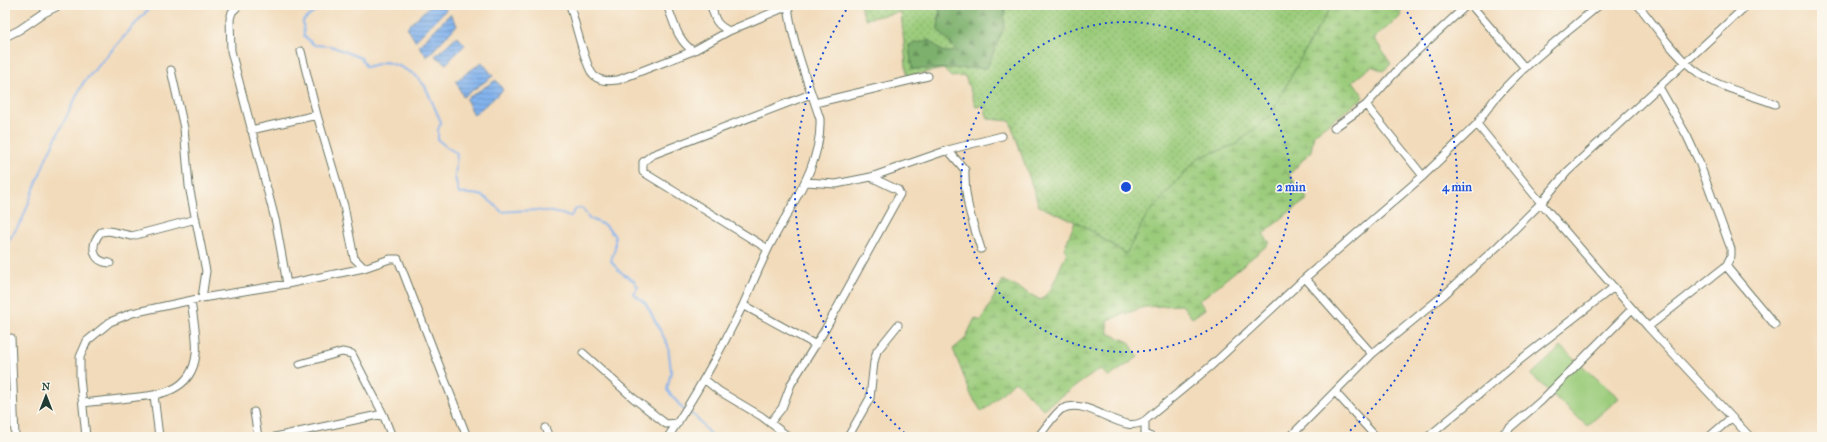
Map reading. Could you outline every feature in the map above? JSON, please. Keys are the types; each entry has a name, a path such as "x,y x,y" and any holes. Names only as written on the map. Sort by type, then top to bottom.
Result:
{"street":[{"path":"5,37 60,5"},
{"path":"239,5 232,12 230,19 231,51 276,223 287,284"},
{"path":"570,5 593,75 606,82 618,80 693,51 729,31 788,5 789,20 820,119 821,132 806,182 768,249 743,305 704,379 668,437"},
{"path":"667,5 676,31 684,45 693,51"},
{"path":"711,5 715,20 720,26 729,31"},
{"path":"1334,128 1366,105 1402,65 1467,5"},
{"path":"1471,5 1526,68"},
{"path":"1136,428 1145,424 1149,417 1212,365 1305,278 1423,176 1477,124 1497,95 1599,5"},
{"path":"1638,5 1685,62 1701,75 1717,83 1775,104"},
{"path":"1290,437 1372,354 1445,294 1498,246 1541,203 1567,172 1747,5"},
{"path":"301,51 317,115 344,206 354,258 349,271"},
{"path":"171,70 184,128 189,186 206,271 202,298"},
{"path":"815,103 928,76"},
{"path":"1648,327 1726,266 1731,256 1731,249 1699,162 1687,136 1659,87"},
{"path":"768,249 643,172 643,162 652,155 811,94"},
{"path":"1366,105 1423,176"},
{"path":"251,130 317,115"},
{"path":"1477,124 1541,203 1648,327 1750,437"},
{"path":"806,182 836,184 872,177 948,150 1002,136"},
{"path":"948,150 960,162 965,170 967,207 981,249"},
{"path":"770,422 782,408 791,384 816,345 900,194 898,190 872,177"},
{"path":"110,263 102,263 95,256 94,245 96,237 101,232 110,231 132,236 196,219"},
{"path":"354,258 364,268"},
{"path":"86,437 80,357 87,341 110,322 132,313 202,298 287,284 364,268 398,259 467,437"},
{"path":"1726,266 1775,325"},
{"path":"1305,278 1372,354"},
{"path":"1428,437 1520,360 1614,287"},
{"path":"83,403 167,393 181,384 191,370 196,353 191,301"},
{"path":"743,305 816,345"},
{"path":"1499,437 1541,401 1632,308"},
{"path":"848,437 870,398 874,362 877,351 898,325"},
{"path":"11,338 15,437"},
{"path":"300,364 342,352 352,354 383,414 392,437"},
{"path":"583,353 642,406 666,424 678,423"},
{"path":"704,379 770,422 789,437"},
{"path":"1335,392 1376,437"},
{"path":"154,395 159,437"},
{"path":"1038,437 1061,410 1068,408 1083,409 1094,412 1112,425 1136,428 1148,435"},
{"path":"254,412 258,437"},
{"path":"275,437 383,414"},
{"path":"1709,437 1731,418"},
{"path":"1145,424 1148,435"},
{"path":"545,428 549,437"}],"green space":[{"path":"860,5 918,5 919,7 940,7 938,30 958,52 944,52 929,40 909,45 912,69 987,68 1004,27 1005,5 1332,5 1307,47 1270,116 1237,144 1198,158 1147,215 1126,254 1084,226 1039,206 1010,121 988,119 984,106 976,107 965,76 951,77 943,69 907,76 901,12 865,19"},
{"path":"918,5 1005,5 1004,27 987,68 912,69 909,45 929,40 943,52 958,52 938,30 940,7 919,7"},
{"path":"1332,5 1402,5 1400,17 1374,38 1391,64 1383,71 1372,66 1353,81 1364,97 1314,134 1311,151 1289,175 1308,199 1263,234 1270,243 1199,301 1205,309 1192,318 1182,305 1144,307 1107,320 1108,333 1129,342 1138,357 1109,377 1100,369 1043,409 1015,381 982,412 972,397 953,349 965,339 975,318 981,321 1003,280 1041,300 1051,289 1067,252 1064,249 1075,222 1084,226 1126,254 1147,215 1198,158 1237,144 1270,116 1307,47"},
{"path":"1561,347 1619,398 1587,426 1531,375"}],"water":[{"path":"431,5 445,5 446,10 415,41 407,27"},
{"path":"450,14 457,25 427,57 419,46"},
{"path":"457,36 465,45 446,64 435,56"},
{"path":"482,62 493,76 463,97 456,81"},
{"path":"496,80 503,90 474,115 466,99"}],"waterway":[{"path":"5,246 22,220 47,156 83,83 152,5"},
{"path":"323,5 303,21 304,36 314,45 331,46 361,58 366,67 385,62 399,66 414,74 425,86 441,122 438,130 438,140 457,153 455,177 459,194 474,194 484,197 492,202 502,212 528,210 545,211 570,217 576,209 582,208 589,218 606,226 615,236 615,248 611,261 619,271 634,281 638,287 633,293 646,304 668,345 671,371 667,390 683,409 696,417 712,437"}]}
